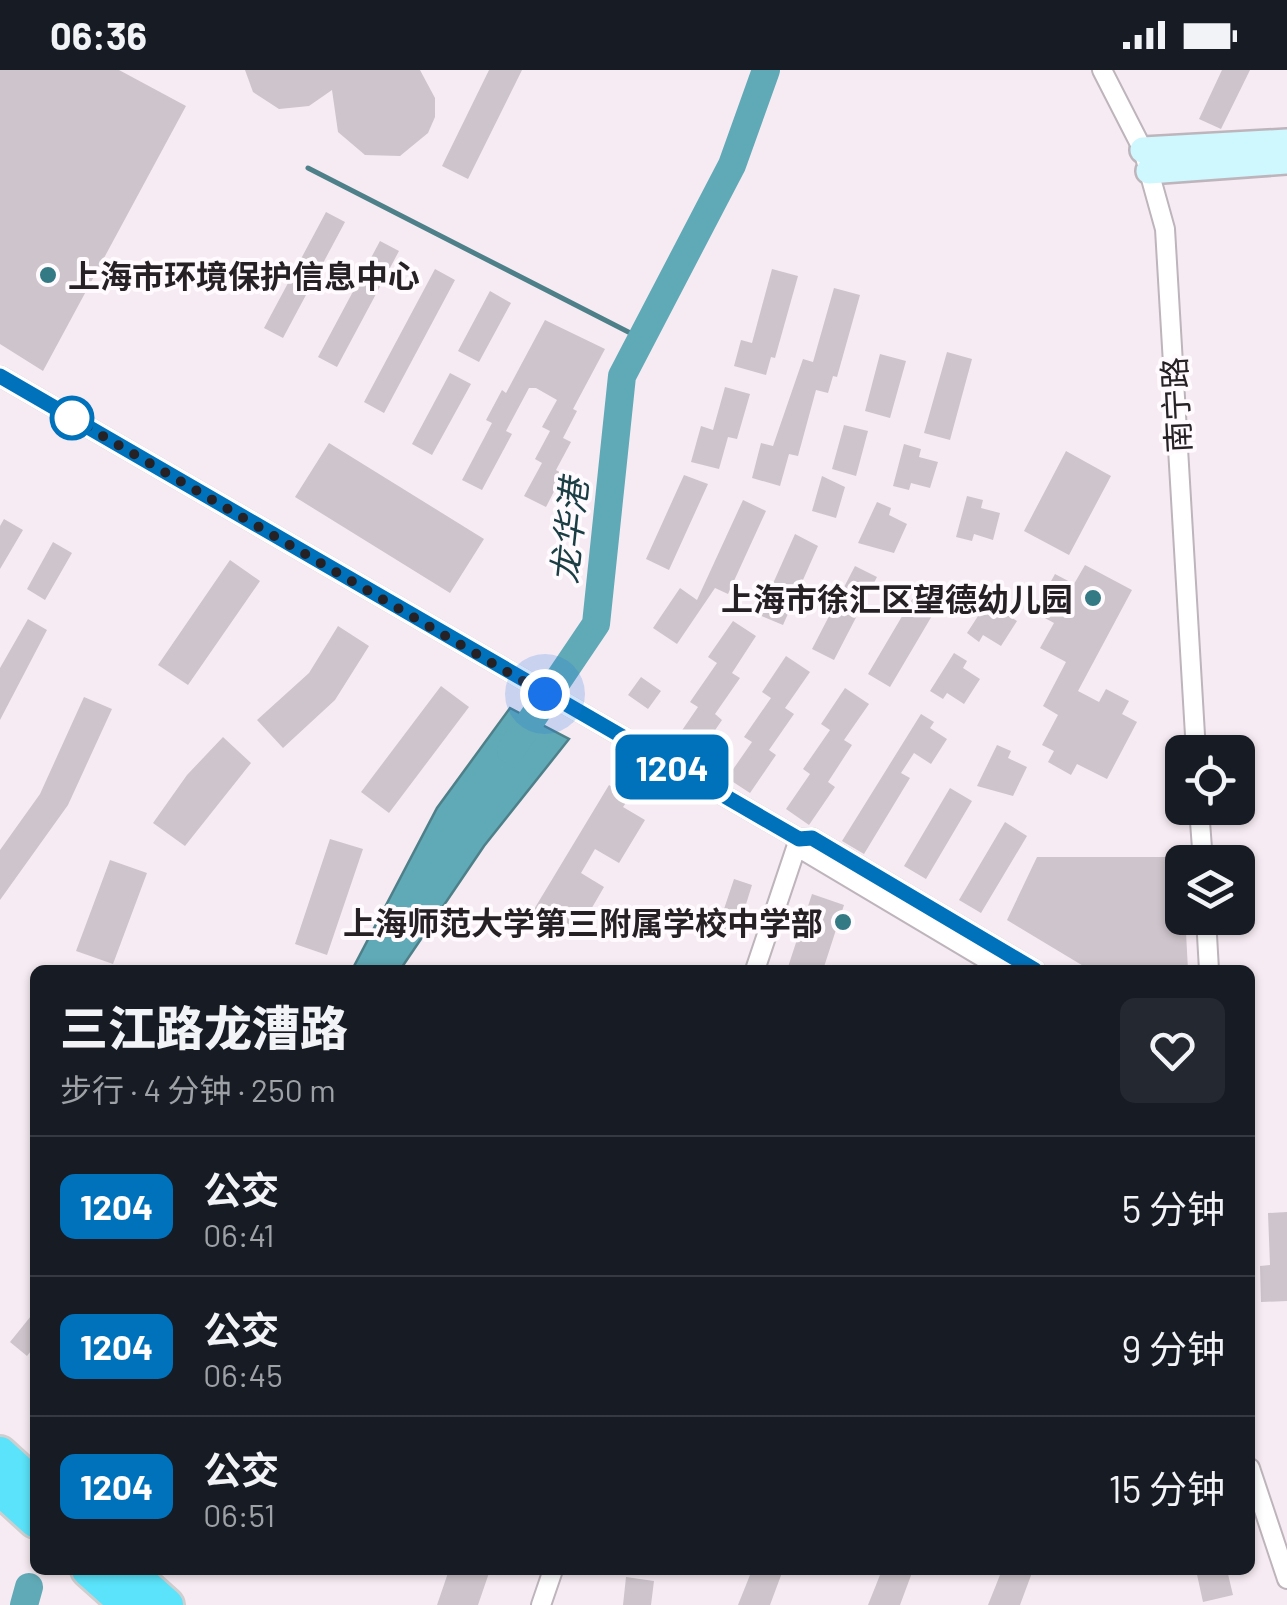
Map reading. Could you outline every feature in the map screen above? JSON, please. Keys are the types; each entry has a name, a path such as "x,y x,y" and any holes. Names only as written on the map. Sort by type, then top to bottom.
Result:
{"highway":[{"path":"0,1453 30,1480"},
{"path":"0,1490 30,1517"},
{"path":"94,1575 127,1605"},
{"path":"134,1575 167,1605"}],"street":[{"name":"南宁路","path":"1102,70 1146,161 1165,229 1195,735"},
{"path":"1146,161 1287,142"},
{"path":"1146,161 1287,161"},
{"path":"0,376 799,839 806,852 996,965"},
{"path":"799,839 812,838 1027,965"},
{"path":"757,965 799,839"},
{"path":"1207,935 1209,965"},
{"path":"1255,1483 1287,1579"},
{"path":"541,1605 551,1575"}],"water":[{"path":"510,708 569,739 484,846 403,965 355,965 437,808"}],"building":[{"name":"上海市环境保护信息中心","path":"0,70 119,70 186,106 43,371 0,344"},
{"path":"245,70 420,70 435,98 435,117 428,133 400,156 365,155 338,132 332,90 309,106 279,109 253,92"},
{"path":"489,70 522,70 468,179 442,166"},
{"path":"1222,70 1250,70 1221,129 1199,119"},
{"path":"326,212 345,222 283,338 264,328"},
{"path":"380,241 399,251 337,367 318,357"},
{"path":"435,269 455,280 384,413 364,402"},
{"path":"772,269 798,276 775,358 771,357 766,375 734,366 741,340 752,343"},
{"path":"834,288 860,295 837,377 833,376 828,393 816,390 798,456 789,454 780,486 752,478 761,443 773,446 803,359 813,362"},
{"path":"490,291 511,303 479,362 458,351"},
{"path":"545,320 605,349 573,409 577,411 563,438 571,442 556,470 563,474 546,507 524,496 542,463 535,459 550,431 542,427 557,400 536,388 529,388 506,431 512,434 482,490 462,480 492,423 486,420 502,390 506,393"},
{"path":"947,352 972,359 950,440 924,433"},
{"path":"880,354 906,361 890,418 865,411"},
{"path":"450,373 471,384 432,455 412,444"},
{"path":"725,387 750,394 737,439 728,437 719,469 691,462 701,426 713,430"},
{"path":"844,425 868,431 856,476 832,469"},
{"path":"329,443 484,539 450,593 295,497"},
{"path":"904,444 921,449 919,457 938,462 930,488 911,483 909,490 893,486"},
{"path":"1066,451 1111,476 1069,555 1024,531"},
{"path":"684,475 708,484 669,570 646,559"},
{"path":"822,476 845,487 836,518 812,511"},
{"path":"967,496 983,500 981,508 1000,513 993,540 974,534 972,541 956,537"},
{"path":"743,500 766,511 728,594 715,588 677,644 653,628 680,588 697,600"},
{"path":"877,502 891,508 889,515 907,524 894,553 858,543"},
{"path":"4,519 23,530 0,569 0,526"},
{"path":"795,534 818,546 783,625 759,615"},
{"path":"53,542 72,553 45,600 27,589"},
{"path":"230,560 260,581 188,685 158,665"},
{"path":"1085,565 1132,590 1078,691 1099,702 1106,689 1129,701 1122,714 1137,722 1107,779 1077,764 1071,775 1048,762 1054,751 1042,745 1058,715 1043,706 1066,662 1040,648 1054,623 1034,612 1055,574 1074,584"},
{"path":"855,566 877,577 834,660 812,649"},
{"path":"914,596 936,609 890,687 868,674"},
{"path":"991,596 1003,604 999,610 1017,621 1001,646 983,635 979,642 967,633"},
{"path":"28,619 47,630 0,720 0,668"},
{"path":"733,621 756,636 732,673 740,678 715,714 722,720 696,758 674,742 698,707 690,702 717,663 708,657"},
{"path":"338,626 369,646 335,700 283,748 257,720 309,673"},
{"path":"954,653 967,661 963,668 980,679 964,704 947,693 943,699 930,691"},
{"path":"786,656 810,672 785,708 794,714 769,750 776,755 750,793 727,778 752,742 744,737 771,698 762,692"},
{"path":"641,677 661,691 648,709 628,695"},
{"path":"441,686 469,707 389,813 361,792"},
{"path":"845,688 869,704 844,740 852,745 828,782 835,787 809,825 786,809 810,774 803,769 830,730 821,724"},
{"path":"84,697 112,709 68,805 0,900 0,850 40,794"},
{"path":"921,714 934,722 930,728 947,739 931,764 914,753 901,773 910,778 864,854 842,841"},
{"path":"223,737 251,763 185,846 153,823 187,775"},
{"path":"997,745 1011,751 1008,758 1027,767 1013,796 977,786"},
{"path":"609,785 630,797 623,807 645,820 619,863 595,849 581,873 604,887 579,930 558,918 551,929 530,916"},
{"path":"950,788 972,801 926,879 904,866"},
{"path":"1005,822 1027,836 981,913 959,900"},
{"path":"330,839 363,849 327,955 295,944"},
{"path":"1037,857 1165,857 1165,935 1186,935 1188,965 1082,965 1007,920"},
{"path":"110,860 147,873 113,964 76,951"},
{"path":"734,879 752,885 737,933 718,927"},
{"path":"812,894 844,905 825,965 789,965"},
{"path":"1287,1212 1287,1301 1261,1302 1260,1266 1270,1265 1268,1213"},
{"path":"30,1317 27,1356 10,1342"},
{"path":"447,1575 488,1575 478,1605 437,1605"},
{"path":"750,1575 781,1575 770,1605 738,1605"},
{"path":"880,1575 911,1575 900,1605 868,1605"},
{"path":"1000,1575 1031,1575 1020,1605 988,1605"},
{"path":"1197,1575 1228,1575 1233,1595 1203,1602"},
{"path":"626,1577 654,1581 651,1605 623,1605"}],"waterway":[{"name":"龙华港","path":"511,750 596,624 622,376 732,165 766,70"},
{"path":"308,168 642,339"},
{"name":"龙华港","path":"24,1605 29,1587"}],"bus line":[{"name":"1204","path":"0,376 602,726 799,839 812,838 1027,965"}],"place":[{"name":"上海市环境保护信息中心","path":"48,275"},
{"name":"上海市徐汇区望德幼儿园","path":"1093,598"},
{"name":"上海师范大学第三附属学校中学部","path":"843,922"}],"route":[{"path":"72,418 545,694"}]}
